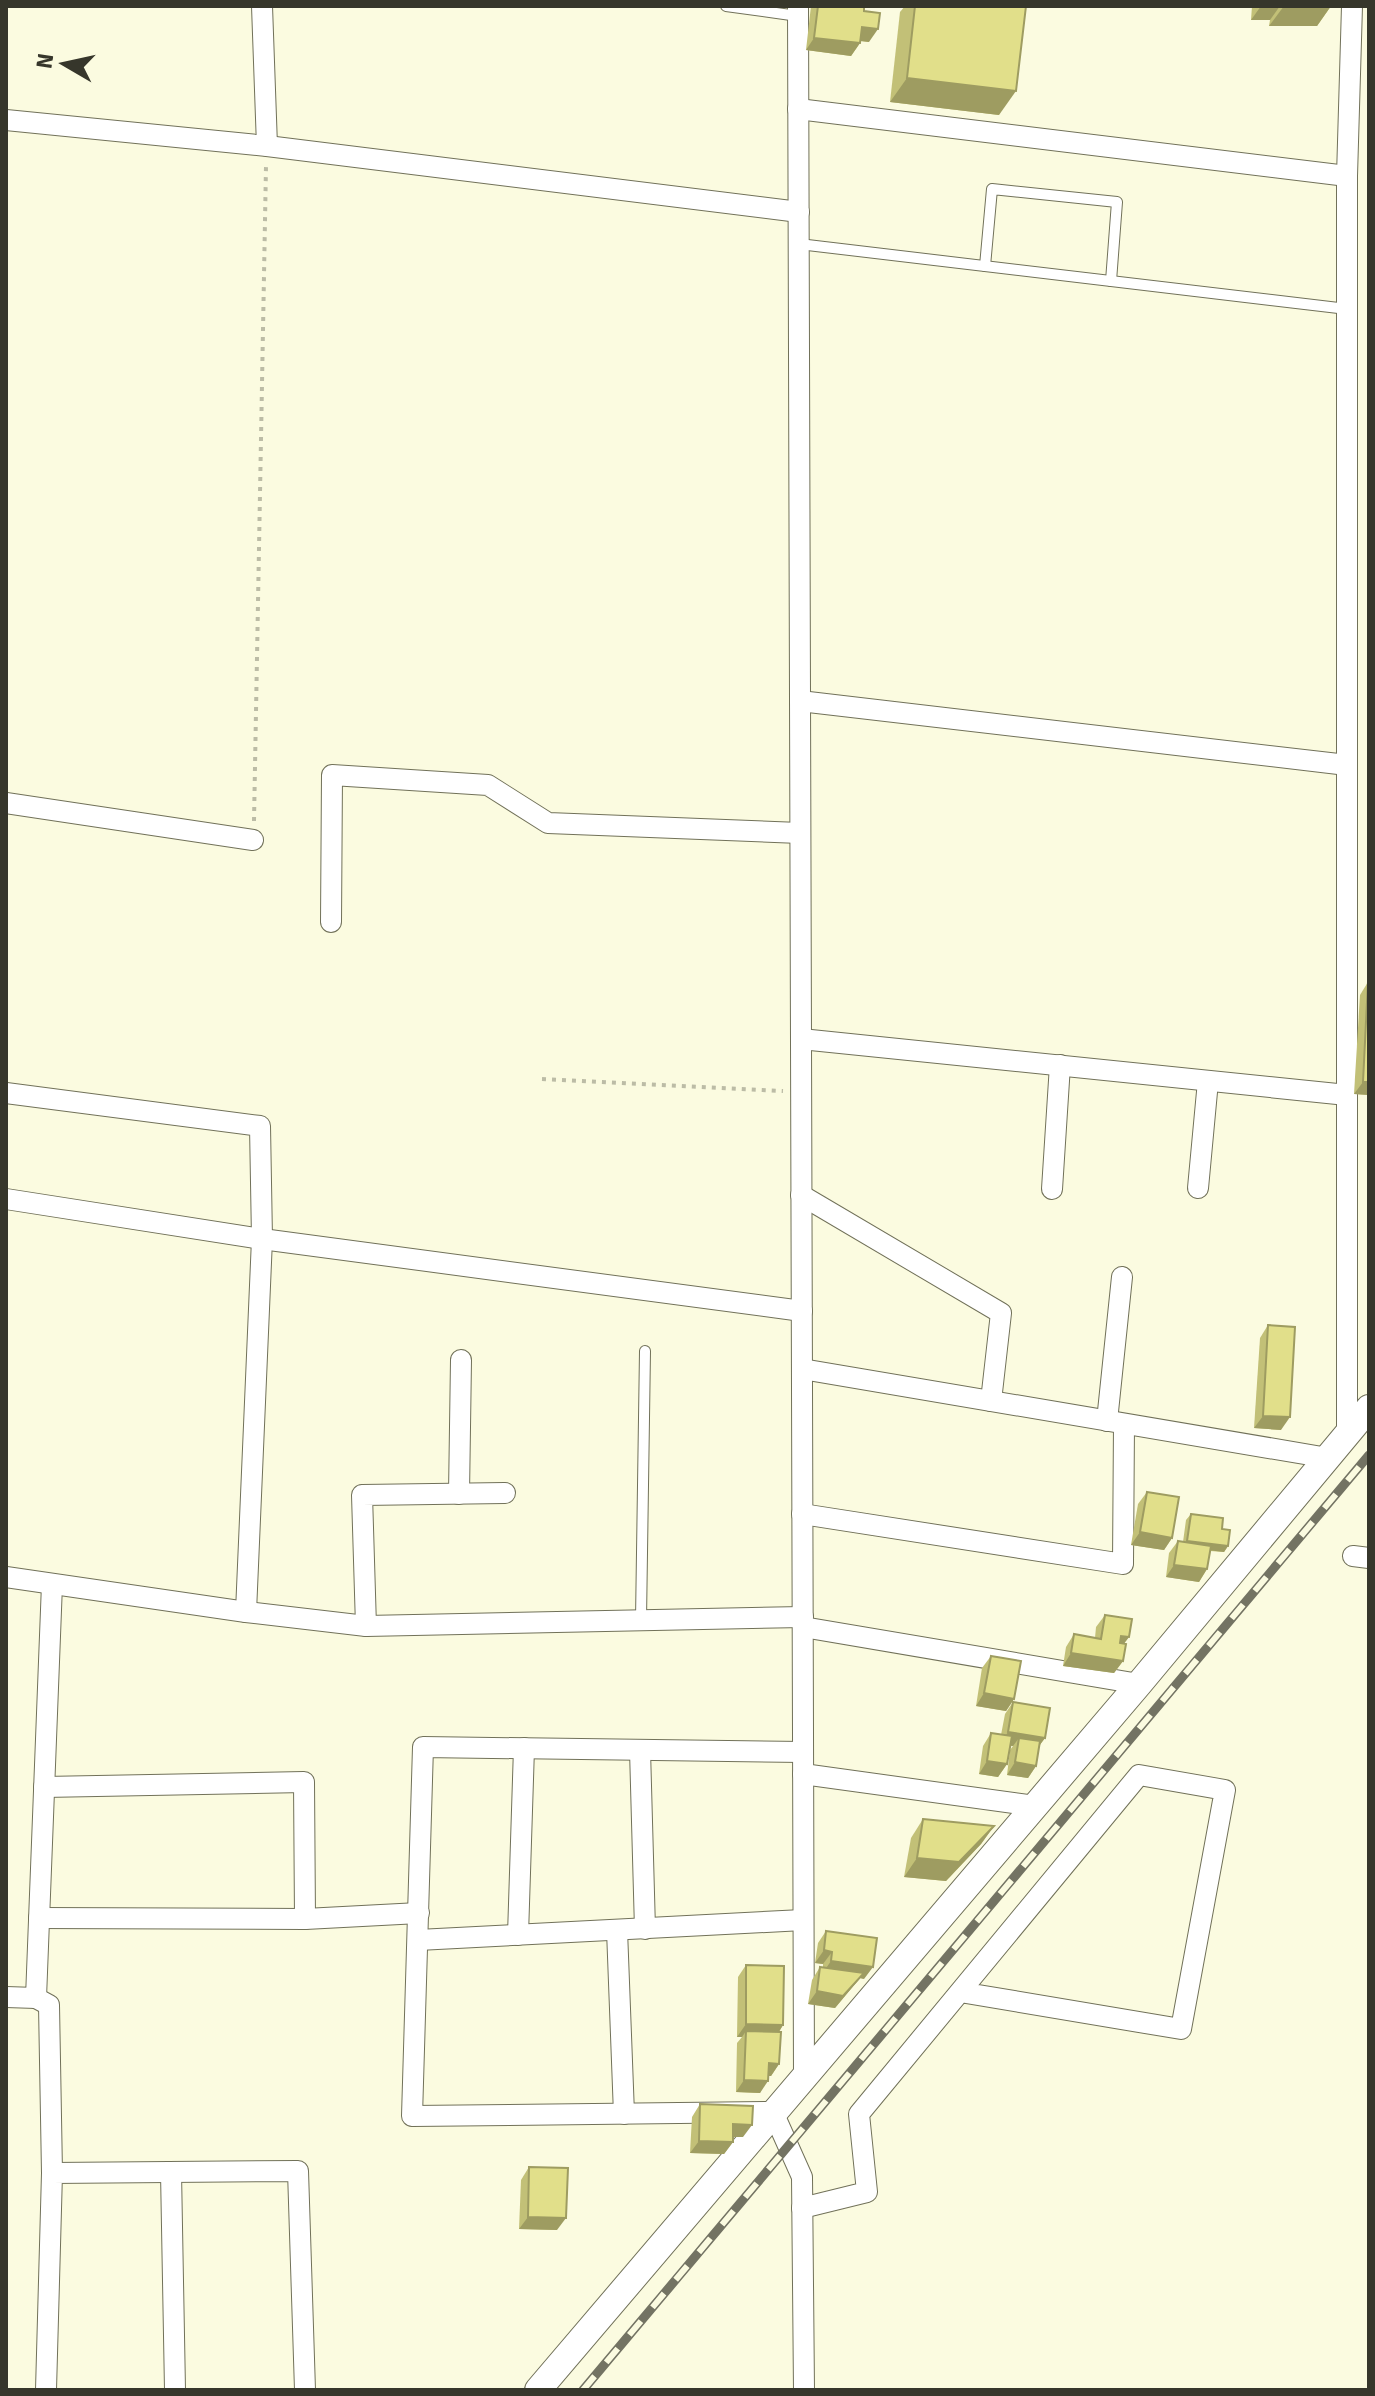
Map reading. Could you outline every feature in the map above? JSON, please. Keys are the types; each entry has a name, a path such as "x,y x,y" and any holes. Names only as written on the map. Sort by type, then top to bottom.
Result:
{"street":[{"path":"262,6 267,146"},
{"path":"1347,1434 1347,176 1352,6"},
{"path":"798,11 804,2078"},
{"path":"798,109 1347,176"},
{"path":"6,120 267,146 799,212"},
{"path":"1347,487 1369,487"},
{"path":"800,701 1347,765"},
{"path":"331,922 332,775 488,785 548,823 800,833"},
{"path":"6,803 253,840"},
{"path":"801,1039 1347,1095"},
{"path":"1052,1189 1060,1065"},
{"path":"1198,1188 1208,1081"},
{"path":"6,1093 260,1126 262,1239 246,1612"},
{"path":"801,1195 1001,1313 991,1401"},
{"path":"6,1199 262,1239 802,1311"},
{"path":"802,1514 1123,1564 1116,1422 1122,1277"},
{"path":"459,1494 461,1360"},
{"path":"802,1369 1328,1458"},
{"path":"538,2390 1139,1684 1369,1408"},
{"path":"366,1626 362,1495 505,1493"},
{"path":"6,1577 366,1626 641,1620 803,1622 1139,1684"},
{"path":"36,1998 52,1584"},
{"path":"773,2112 412,2116 423,1747 803,1752"},
{"path":"518,1935 524,1748"},
{"path":"640,1750 645,1929"},
{"path":"803,1774 1035,1806"},
{"path":"802,2208 867,2192 859,2114 1139,1775 1225,1790 1181,2029 960,1992"},
{"path":"44,1787 304,1782 305,1919"},
{"path":"39,1918 305,1919 419,1913"},
{"path":"418,1940 803,1920"},
{"path":"617,1930 624,2114"},
{"path":"6,1997 36,1998 49,2005 52,2173 46,2390"},
{"path":"773,2112 802,2177 804,2390"},
{"path":"52,2173 298,2171 305,2390"},
{"path":"171,2172 175,2390"}],"lane":[{"path":"726,6 798,11"},
{"path":"985,266 992,189 1117,202 1111,281"},
{"path":"799,244 1347,309"},
{"path":"641,1620 645,1351"}],"path":[{"path":"253,840 267,146"},
{"path":"542,1079 801,1092"}],"building":[{"path":"818,6 864,6 864,11 880,13 878,29 862,27 860,43 814,38"},
{"path":"915,6 1026,6 1016,91 907,78"},
{"path":"1368,982 1369,1082 1363,1082"},
{"path":"1268,1325 1295,1327 1290,1417 1263,1416"},
{"path":"1147,1492 1179,1497 1172,1538 1140,1532"},
{"path":"1191,1514 1223,1518 1222,1529 1230,1530 1228,1546 1187,1541"},
{"path":"1178,1541 1211,1546 1207,1569 1174,1565"},
{"path":"1105,1615 1132,1619 1129,1637 1121,1636 1120,1643 1126,1644 1123,1661 1071,1653 1074,1634 1101,1639"},
{"path":"991,1656 1021,1661 1014,1699 984,1693"},
{"path":"1013,1702 1050,1708 1045,1738 1008,1732"},
{"path":"991,1733 1012,1736 1007,1764 987,1761"},
{"path":"1019,1738 1040,1741 1036,1766 1015,1762"},
{"path":"923,1819 994,1826 959,1862 917,1858"},
{"path":"826,1931 877,1938 873,1967 831,1961 832,1952 824,1950"},
{"path":"746,1965 784,1966 783,2025 746,2024"},
{"path":"820,1967 864,1973 843,1996 817,1991"},
{"path":"746,2031 781,2032 779,2064 769,2063 768,2081 744,2080"},
{"path":"700,2104 753,2106 752,2125 733,2124 733,2142 699,2141"},
{"path":"529,2167 568,2168 566,2218 528,2217"}],"railway":[{"path":"583,2390 1369,1455"}]}
